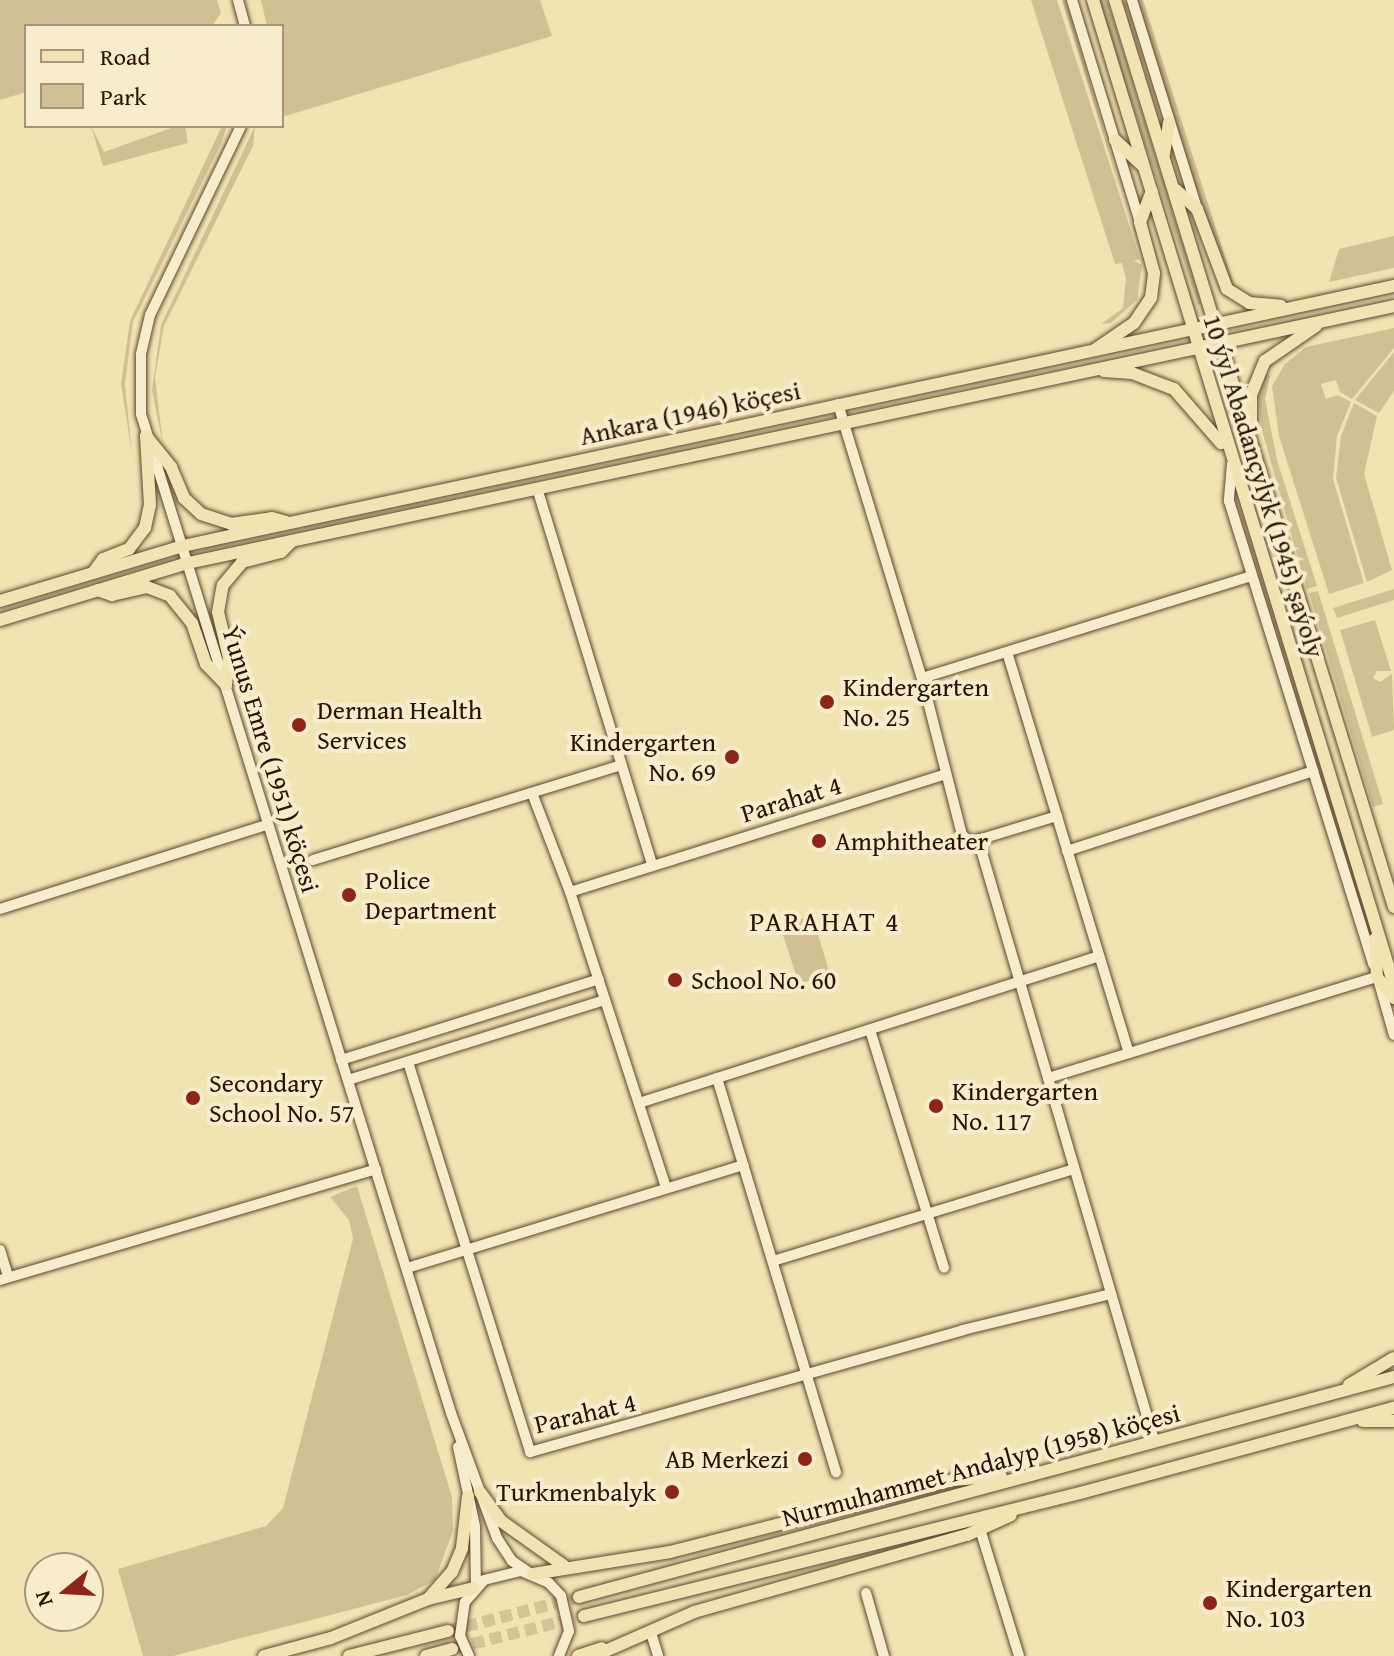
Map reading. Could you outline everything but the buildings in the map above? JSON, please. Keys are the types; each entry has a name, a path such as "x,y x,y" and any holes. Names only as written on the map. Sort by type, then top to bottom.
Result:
{"main road":[{"name":"10 ýyl Abadançylyk (1945) şaýoly","path":"1093,0 1230,459 1394,985"},
{"name":"10 ýyl Abadançylyk (1945) şaýoly","path":"1115,0 1394,907"},
{"path":"1164,157 1169,122"},
{"path":"1115,140 1144,167"},
{"path":"1173,188 1197,209 1217,273 1232,294 1262,306 1318,302"},
{"path":"1087,354 1134,323 1151,298 1154,273 1140,222 1152,191"},
{"name":"Ankara (1946) köçesi","path":"0,601 183,546 1394,286"},
{"name":"Ankara (1946) köçesi","path":"0,620 188,563 294,539 1394,306"},
{"path":"1251,441 1251,395 1261,368 1279,348 1325,321"},
{"path":"1089,369 1163,382 1198,411 1230,459"},
{"path":"146,436 171,467 184,498 201,514 231,524 272,518 290,523"},
{"path":"92,573 103,559 129,549 145,528 150,505 146,436"},
{"path":"226,685 229,658 218,612 223,585 242,562 281,552 294,539"},
{"path":"98,590 112,595 147,587 167,594 186,612 206,664 226,685"},
{"path":"1374,920 1377,977 1394,998"},
{"path":"1338,1391 1394,1358"},
{"name":"Nurmuhammet Andalyp (1958) köçesi","path":"579,1597 1394,1377"},
{"name":"Nurmuhammet Andalyp (1958) köçesi","path":"584,1616 1037,1503 1394,1408"},
{"path":"1344,1421 1394,1421"},
{"path":"532,1574 564,1566 670,1552 953,1480 1032,1474"},
{"path":"474,1494 522,1540 564,1566"},
{"path":"428,1599 452,1572 462,1548 474,1494"},
{"path":"578,1656 694,1612 980,1529 1037,1503"},
{"path":"264,1656 331,1638 428,1599 475,1587"},
{"path":"349,1656 448,1631"},
{"path":"594,1656 613,1645"},
{"path":"426,1656 452,1649"}],"street":[{"path":"238,0 244,24"},
{"path":"1072,0 1140,222"},
{"path":"1132,0 1197,209"},
{"name":"Ýunus Emre (1951) köçesi","path":"240,128 146,327 139,382 146,436 407,1268 474,1494 479,1553 475,1587 460,1619 469,1656"},
{"path":"838,404 922,678 943,775 962,835 967,841 978,839 1057,816"},
{"path":"1230,459 1229,501 1394,1035"},
{"path":"537,488 652,865"},
{"path":"922,678 1252,576"},
{"path":"1007,652 1129,1053"},
{"path":"313,860 621,765"},
{"path":"1067,851 1313,771"},
{"name":"Parahat 4","path":"570,892 943,775"},
{"path":"532,793 570,892 666,1188"},
{"path":"0,909 267,825"},
{"path":"978,839 1023,983 1073,1169 1154,1440"},
{"path":"639,1103 1023,983 1099,956"},
{"path":"1048,1078 1377,977"},
{"path":"341,1060 599,979"},
{"path":"348,1080 605,1000"},
{"path":"870,1030 944,1268"},
{"path":"408,1062 466,1250"},
{"path":"717,1078 836,1472"},
{"path":"407,1268 744,1165"},
{"path":"0,1250 4,1279 376,1169"},
{"path":"773,1261 1073,1169"},
{"name":"Parahat 4","path":"466,1250 530,1452 805,1374 1111,1294"},
{"name":"Ýunus Emre (1951) köçesi","path":"474,1494 512,1561 561,1596 568,1613 569,1631 559,1656"},
{"path":"980,1529 1019,1656"},
{"path":"475,1587 508,1571 532,1574"},
{"path":"866,1593 884,1656"},
{"path":"652,1636 658,1656"}],"green space":[{"path":"0,0 217,0 221,13 213,24 24,24 24,93 0,100"},
{"path":"261,0 540,0 552,36 284,116 284,24 267,24"},
{"path":"1031,0 1057,0 1140,259 1134,261 1142,265 1137,300 1111,323 1101,324 1123,308 1126,279 1122,263 1115,264"},
{"path":"1062,0 1066,0 1120,188"},
{"path":"1098,0 1107,0 1201,304 1198,305"},
{"path":"1138,0 1143,0 1235,288 1220,264"},
{"path":"92,128 104,152 171,128 185,128 188,143 103,166"},
{"path":"221,128 226,128 133,322 125,384 132,454 121,384 130,321"},
{"path":"255,128 253,146 164,326 155,377 163,445 152,390 161,325"},
{"path":"1394,236 1394,268 1329,282 1339,249"},
{"path":"1394,328 1394,348 1352,399 1340,392 1336,380 1321,384 1326,399 1338,395 1351,402 1337,436 1333,479 1364,583 1329,594 1279,436 1272,386 1285,364 1306,347"},
{"path":"1394,352 1394,391 1379,413 1355,400"},
{"path":"1266,374 1270,376 1265,399 1277,460 1317,586 1307,589 1261,427 1259,396"},
{"path":"1354,403 1377,416 1364,474 1392,570 1367,582 1336,478 1341,436"},
{"path":"1394,589 1394,600 1337,618 1333,608"},
{"path":"1318,591 1383,804 1373,807 1309,593"},
{"path":"1375,620 1391,671 1377,671 1373,678 1380,682 1392,674 1394,730 1372,737 1340,630"},
{"path":"812,915 830,974 799,984 780,926"},
{"path":"357,1186 452,1497 453,1531 435,1580 407,1595 173,1656 143,1656 118,1569 266,1526 283,1508 353,1239 349,1220 330,1197"}],"tunnel":[{"path":"448,1631 579,1597"},
{"path":"455,1648 584,1616"}],"place":[{"name":"Kindergarten No. 25","path":"827,702"},
{"name":"Derman Health Services","path":"299,725"},
{"name":"Kindergarten No. 69","path":"732,757"},
{"name":"Amphitheater","path":"819,841"},
{"name":"Police Department","path":"349,895"},
{"name":"School No. 60","path":"675,980"},
{"name":"Secondary School No. 57","path":"193,1098"},
{"name":"Kindergarten No. 117","path":"936,1106"},
{"name":"AB Merkezi","path":"805,1459"},
{"name":"Turkmenbalyk","path":"672,1492"},
{"name":"Kindergarten No. 103","path":"1210,1603"}],"district":[{"name":"PARAHAT 4","path":"825,921"}]}
